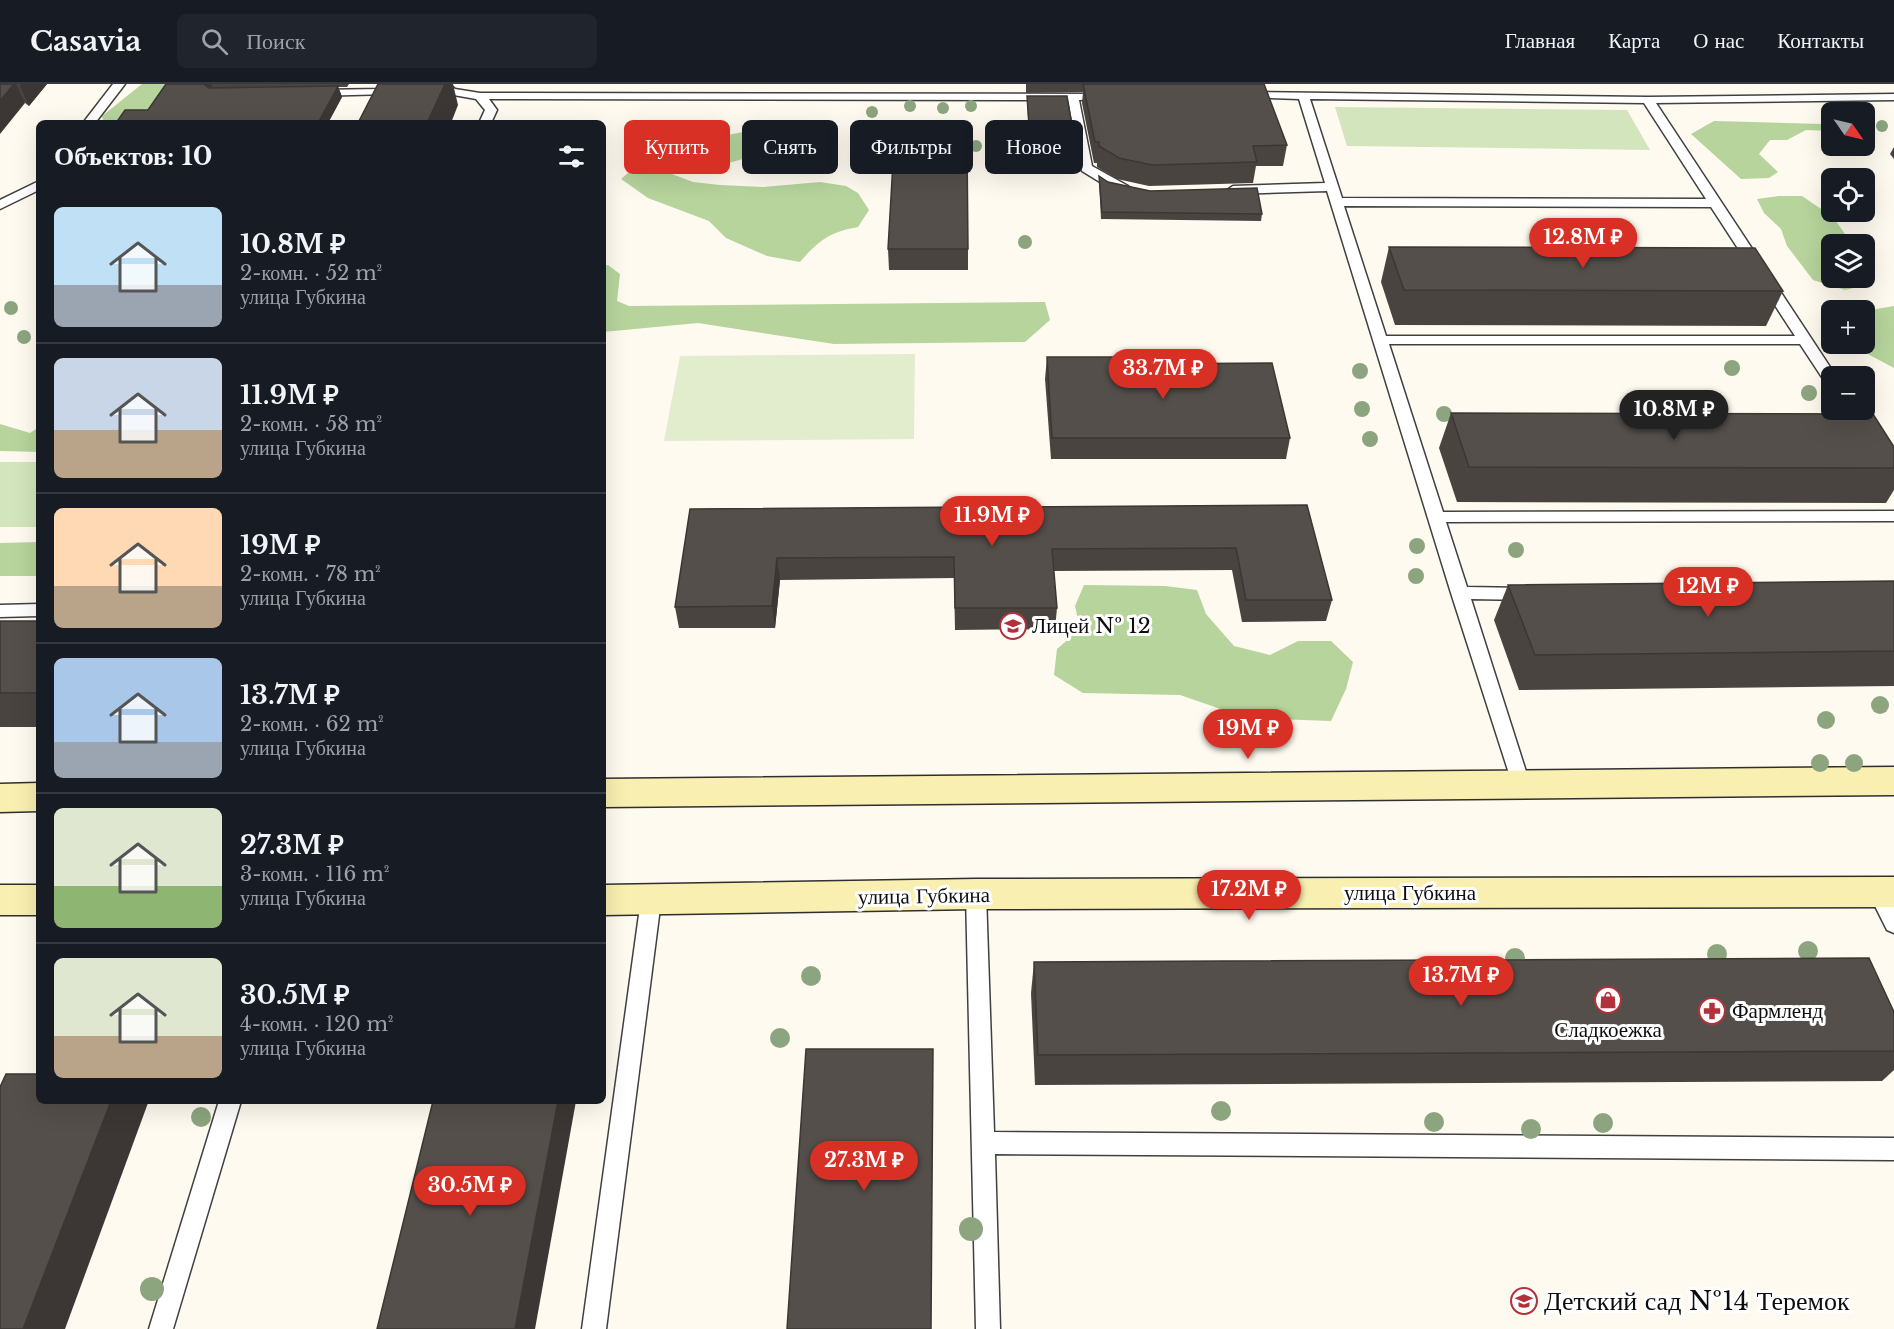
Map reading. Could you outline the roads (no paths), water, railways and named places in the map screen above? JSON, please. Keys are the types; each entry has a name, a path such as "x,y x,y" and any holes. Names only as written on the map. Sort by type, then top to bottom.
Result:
{"main road":[{"path":"606,792 1894,781"},
{"path":"0,798 36,797"},
{"name":"улица Губкина","path":"606,900 976,894 1886,892"},
{"path":"0,900 36,900"}],"lane":[{"path":"91,120 119,84"},
{"path":"305,93 386,92 390,84"},
{"path":"442,84 452,93 480,96 1119,97"},
{"path":"987,84 991,98"},
{"path":"1786,84 1798,98"},
{"path":"1234,96 1303,94 1648,100 1894,97"},
{"path":"1303,94 1521,784"},
{"path":"480,96 491,110 486,120"},
{"path":"1073,98 1086,168 1112,184 1130,188"},
{"path":"1648,100 1821,366"},
{"path":"0,206 36,187"},
{"path":"1217,190 1332,187"},
{"path":"1337,202 1715,203"},
{"path":"1380,340 1804,340"},
{"path":"1857,420 1875,448"},
{"path":"1435,517 1894,516"},
{"path":"1460,594 1542,594"},
{"path":"0,611 36,610"},
{"path":"1886,892 1894,924"},
{"path":"976,894 988,1329"},
{"path":"594,1329 651,900"},
{"path":"161,1329 229,1104"},
{"path":"983,1143 1894,1149"}],"place":[{"name":"Лицей № 12","path":"1013,626"},
{"name":"Сладкоежка","path":"1608,1000"},
{"name":"Фармленд","path":"1712,1011"},
{"name":"Детский сад №14 Теремок","path":"1524,1301"}]}
